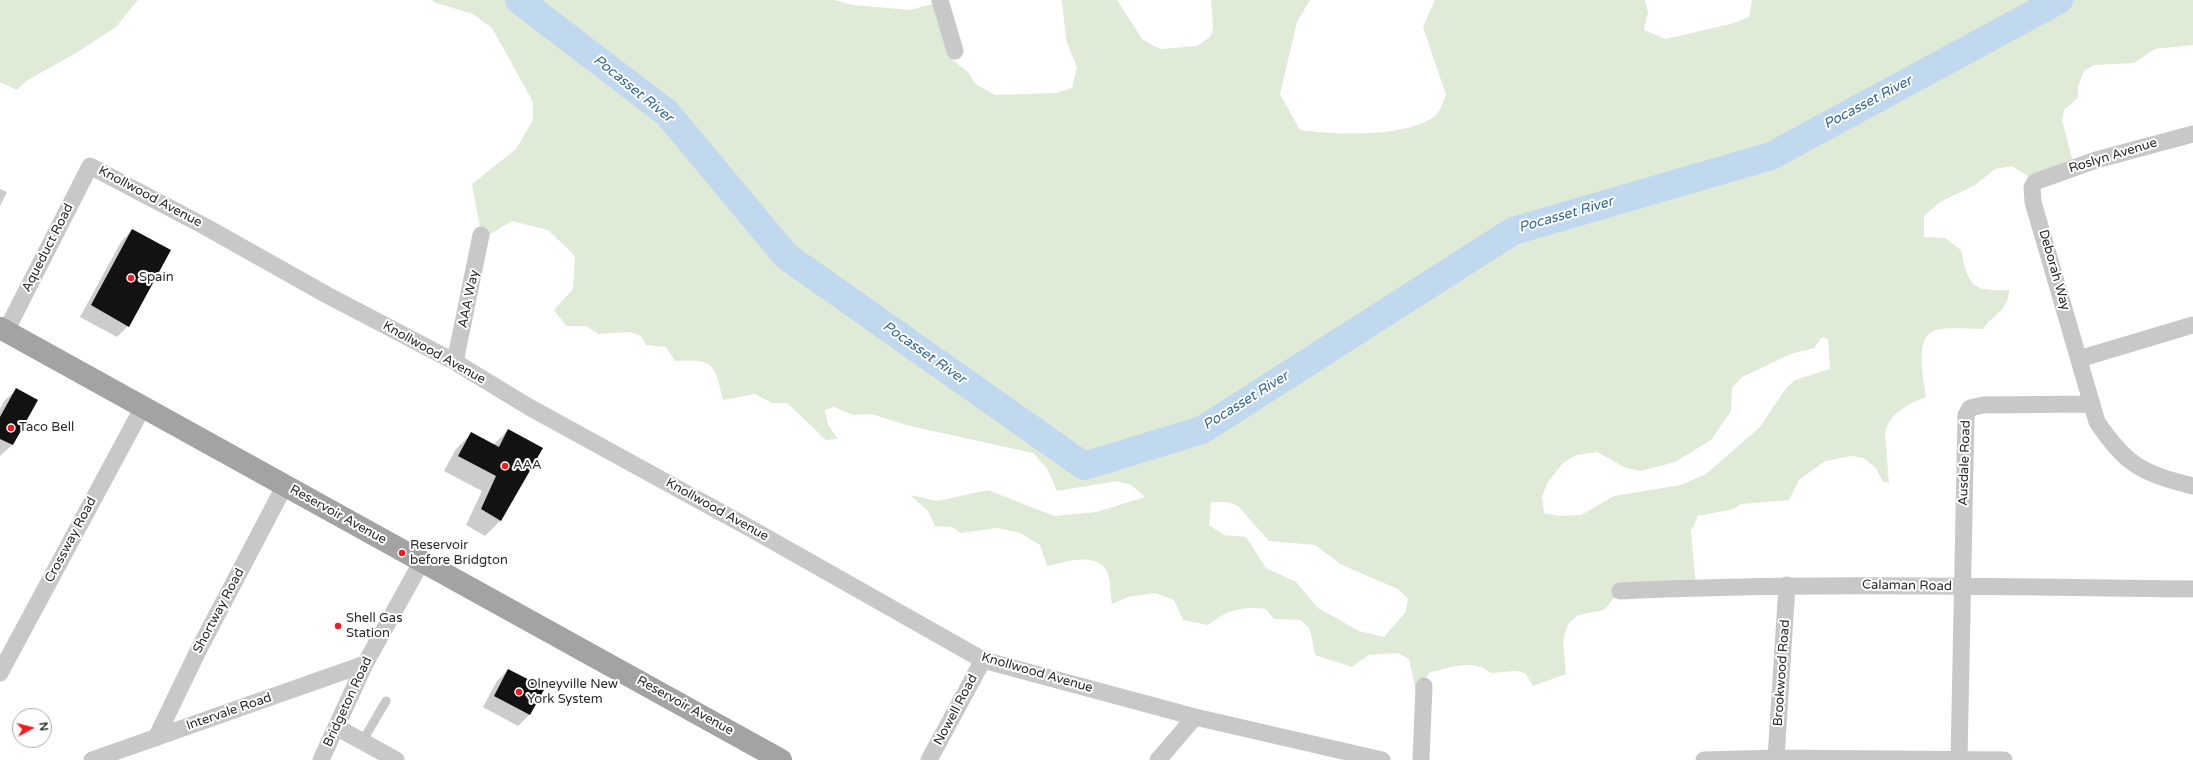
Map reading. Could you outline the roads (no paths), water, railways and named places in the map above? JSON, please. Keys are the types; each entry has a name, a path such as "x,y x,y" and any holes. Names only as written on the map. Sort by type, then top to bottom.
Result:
{"main road":[{"name":"Reservoir Avenue","path":"3,330 781,760"}],"street":[{"path":"944,1 955,51"},
{"name":"Roslyn Avenue","path":"2035,182 2096,160 2193,134"},
{"name":"Aqueduct Road","path":"3,330 90,166"},
{"name":"Knollwood Avenue","path":"90,166 206,227 334,299 455,362 529,407 754,530 983,660 1195,717 1361,758 1382,760"},
{"name":"Deborah Way","path":"2035,182 2032,187 2034,202 2079,359"},
{"name":"AAA Way","path":"455,362 481,235"},
{"path":"2193,325 2079,359 2097,422 2110,441 2141,469 2160,477 2193,486"},
{"name":"Ausdale Road","path":"1959,760 1964,420 1970,408 1983,405 2092,404"},
{"name":"Crossway Road","path":"0,673 143,407"},
{"name":"Shortway Road","path":"156,738 198,651 285,485"},
{"name":"Bridgeton Road","path":"321,760 338,728 366,664 422,561"},
{"name":"Calaman Road","path":"1620,591 1787,585 2193,589"},
{"name":"Brookwood Road","path":"1775,759 1787,585"},
{"name":"Nowell Road","path":"929,760 983,660"},
{"name":"Intervale Road","path":"92,760 366,664"},
{"path":"1421,760 1424,686"},
{"path":"1158,760 1195,717"},
{"path":"338,728 396,760"},
{"path":"1704,760 2004,760"}],"lane":[{"path":"362,742 386,701"}],"waterway":[{"name":"Pocasset River","path":"519,0 667,113 786,256 1084,466 1202,430 1513,231 1771,156 2059,0"}],"place":[{"name":"Spain","path":"131,278"},
{"name":"Taco Bell","path":"11,428"},
{"name":"AAA","path":"505,466"},
{"name":"Reservoir before Bridgton","path":"402,553"},
{"name":"Shell Gas Station","path":"338,626"},
{"name":"Olneyville New York System","path":"519,692"}]}
